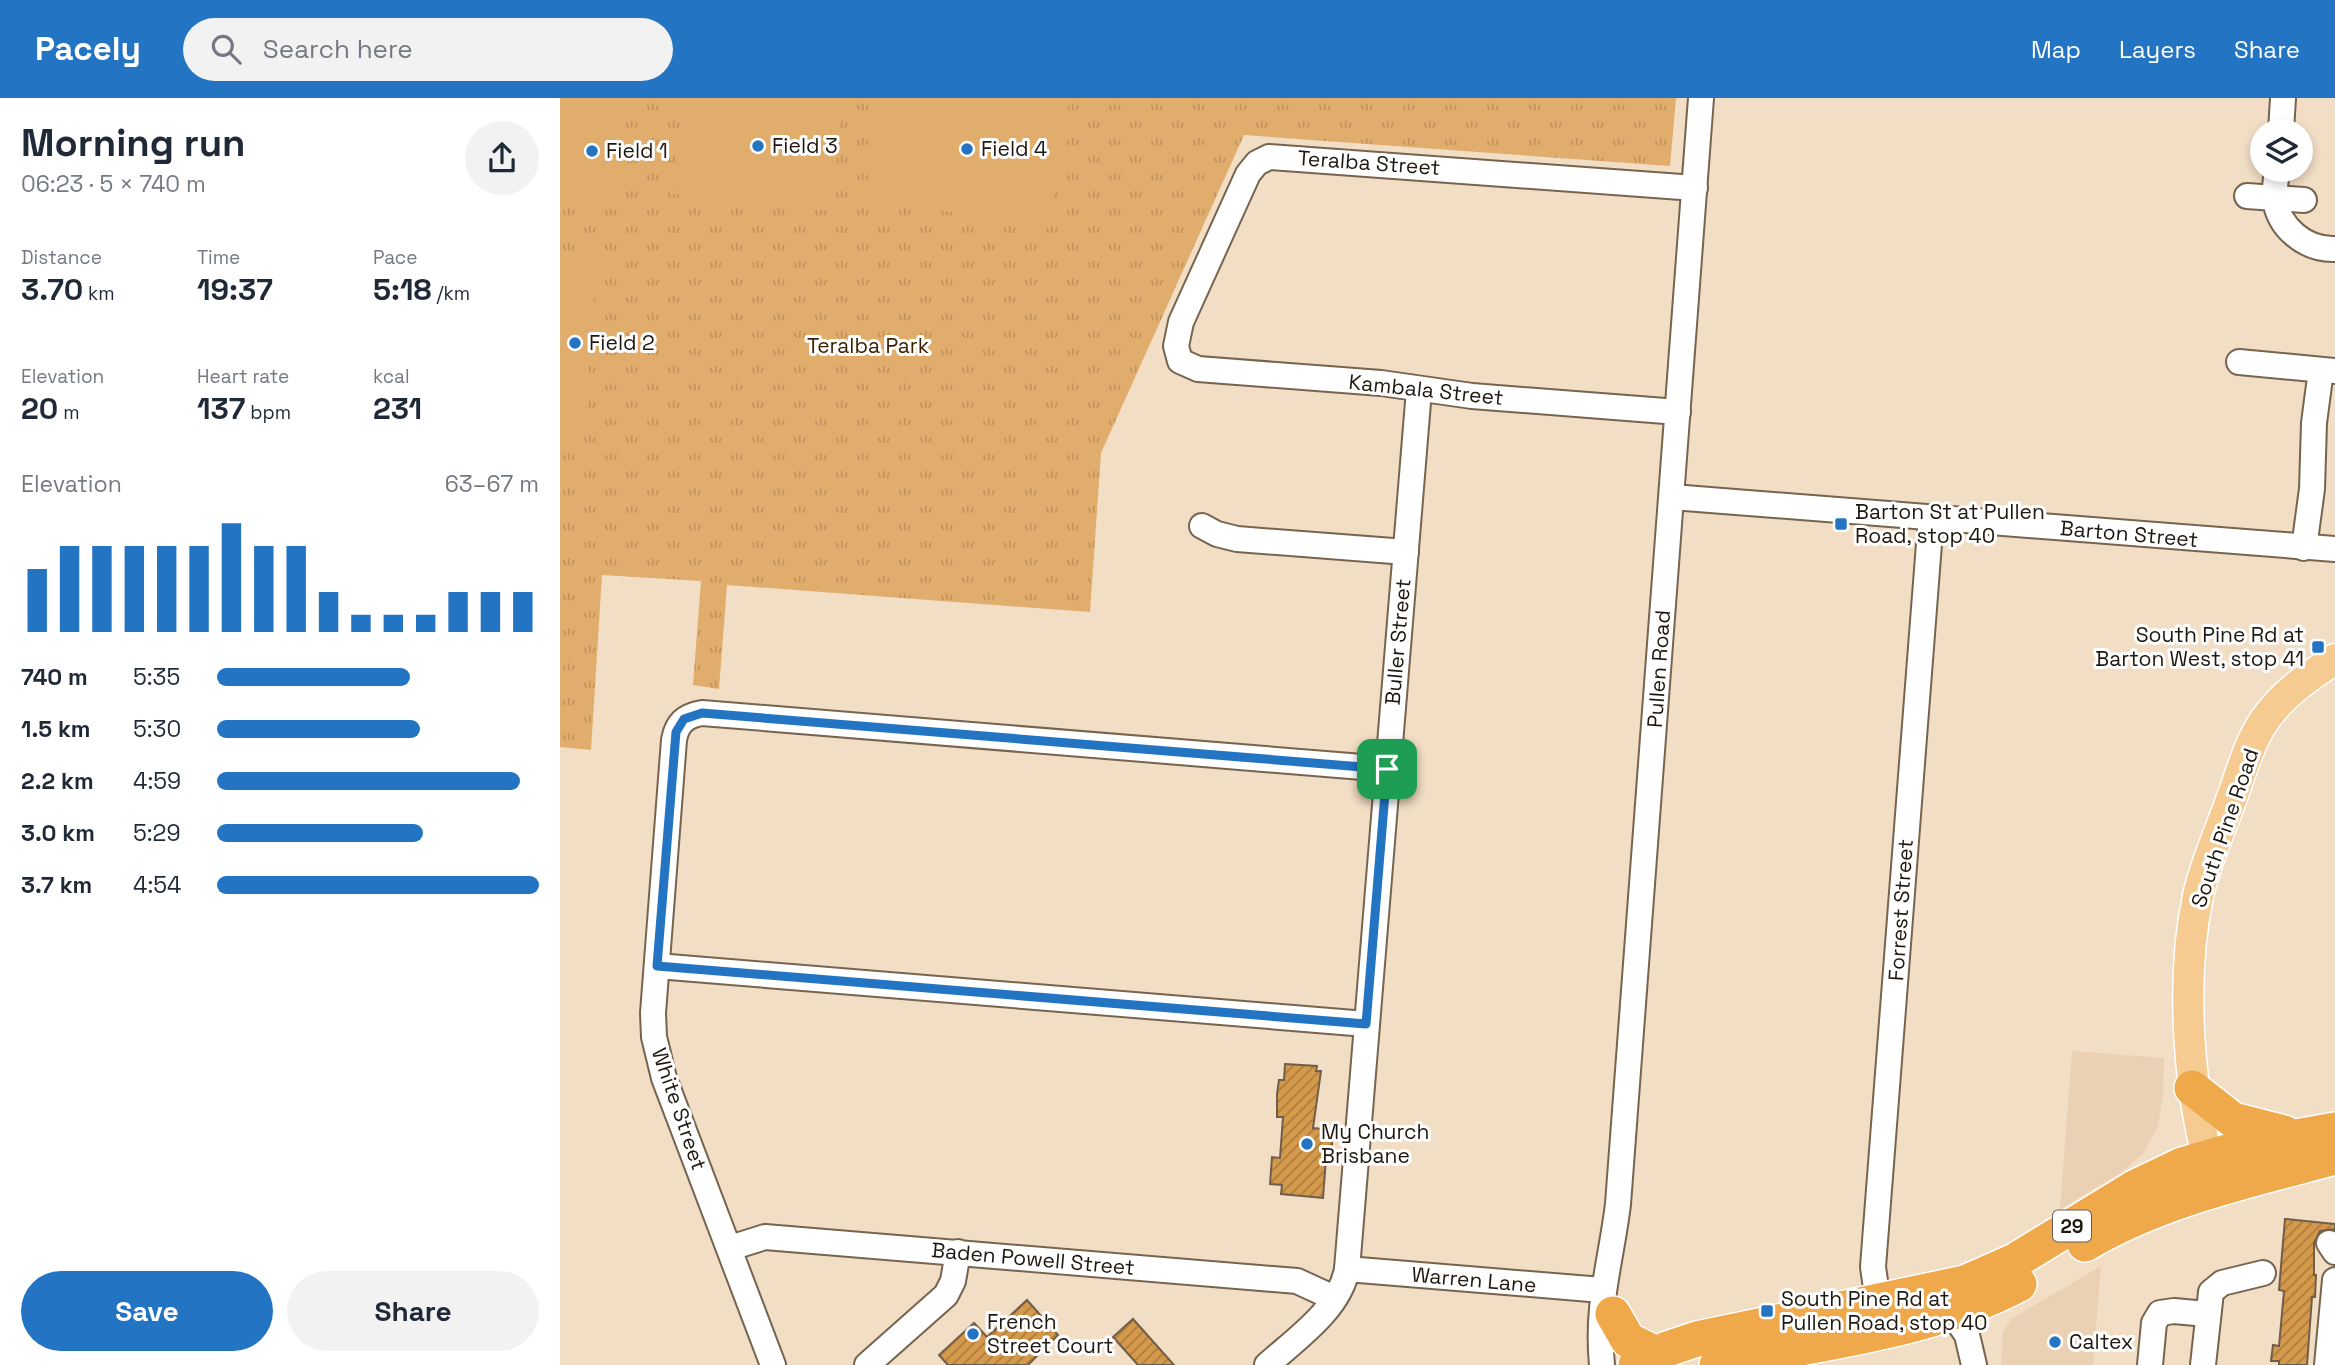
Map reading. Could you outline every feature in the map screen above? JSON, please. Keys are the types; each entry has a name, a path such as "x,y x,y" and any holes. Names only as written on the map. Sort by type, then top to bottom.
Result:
{"highway":[{"path":"2192,1088 2233,1120 2253,1127 2320,1133"},
{"path":"2206,1156 2320,1133"},
{"name":"29","path":"1717,1365 1893,1330 1945,1303 2136,1187 2206,1156"},
{"path":"2217,1191 2335,1157"},
{"name":"29","path":"1646,1360 1697,1339 1878,1302 1945,1303 2017,1286 2133,1218 2217,1191"},
{"path":"1607,1302 1628,1340 1646,1360"}],"main road":[{"name":"South Pine Road","path":"2217,1191 2206,1156 2192,1088 2190,963 2199,893 2249,748 2267,715 2292,688 2335,659"}],"street":[{"name":"Pullen Road","path":"1602,1365 1599,1335 1607,1302 1614,1240 1701,98"},
{"path":"2282,119 2283,98"},
{"name":"Teralba Street","path":"1179,357 1176,340 1181,322 1242,186 1252,168 1269,157 1695,188"},
{"path":"2276,182 2275,198 2288,228 2299,240 2318,248 2335,249"},
{"path":"2246,196 2304,200"},
{"name":"Kambala Street","path":"1179,357 1186,365 1198,369 1381,383 1419,390 1678,412"},
{"path":"2239,362 2328,370 2314,423 2312,489 2304,548"},
{"name":"Buller Street","path":"1267,1365 1309,1327 1334,1298 1347,1269 1419,390"},
{"name":"Barton Street","path":"1672,497 2335,549"},
{"name":"Forrest Street","path":"1878,1302 1874,1267 1931,518"},
{"path":"1202,526 1217,534 1237,539 1406,552"},
{"name":"White Street","path":"773,1365 658,1059 653,1013 674,740 679,724 684,719 702,713 1387,769"},
{"path":"657,966 1366,1024"},
{"name":"Baden Powell Street","path":"730,1248 765,1237 958,1252 1297,1281 1334,1298"},
{"path":"867,1365 946,1295 953,1281 958,1252"},
{"name":"Warren Lane","path":"1347,1269 1607,1302"},
{"path":"2203,1365 2209,1297 2217,1285 2263,1273"},
{"path":"2326,1365 2335,1280"},
{"name":"Pullen Road","path":"1607,1302 1617,1365"},
{"path":"1945,1303 1967,1335 1974,1365"},
{"path":"2150,1365 2153,1329 2160,1313 2174,1311 2207,1314"}],"shaded area":[{"path":"2072,1051 2164,1058 2163,1095 2158,1126 2143,1154 2119,1174 2060,1209"},
{"path":"2101,1266 2093,1365 2001,1365 2003,1332 2011,1319"}],"green space":[{"name":"Teralba Park","path":"560,98 1676,98 1670,166 1244,135 1101,453 1090,612 727,585 719,689 693,685 701,581 602,575 591,750 560,747"},
{"name":"Field 1","path":"560,98 627,98 619,209 560,204"},
{"name":"Field 3","path":"684,98 843,98 831,211 673,194"},
{"name":"Field 4","path":"882,98 1048,98 1069,102 1047,229 865,197"},
{"name":"Field 2","path":"560,254 597,256 584,432 560,430"}],"building":[{"name":"My Church Brisbane","path":"1285,1064 1317,1066 1316,1071 1321,1071 1313,1128 1333,1130 1331,1158 1326,1158 1323,1198 1281,1194 1282,1185 1270,1184 1272,1157 1280,1158 1283,1117 1277,1117 1277,1094 1279,1080 1284,1080"},
{"path":"2285,1219 2335,1224 2335,1229 2320,1231 2314,1243 2315,1297 2312,1297 2307,1365 2279,1365 2279,1361 2271,1361 2273,1345 2279,1346 2284,1291 2279,1290"},
{"path":"1027,1300 1058,1335 1028,1365 948,1365 939,1355 974,1323 987,1337"},
{"path":"1133,1319 1174,1365 1138,1365 1113,1337"}],"place":[{"name":"Field 3","path":"758,146"},
{"name":"Field 4","path":"967,149"},
{"name":"Field 1","path":"592,151"},
{"name":"Field 2","path":"575,343"},
{"name":"Barton St at Pullen Road, stop 40","path":"1841,524"},
{"name":"South Pine Rd at Barton West, stop 41","path":"2318,647"},
{"name":"My Church Brisbane","path":"1307,1144"},
{"name":"South Pine Rd at Pullen Road, stop 40","path":"1767,1311"},
{"name":"French Street Court","path":"973,1334"},
{"name":"Caltex","path":"2055,1342"}],"route":[{"path":"702,713 1387,769 1366,1024 657,966 674,740 679,724 689,716 702,713"}]}
